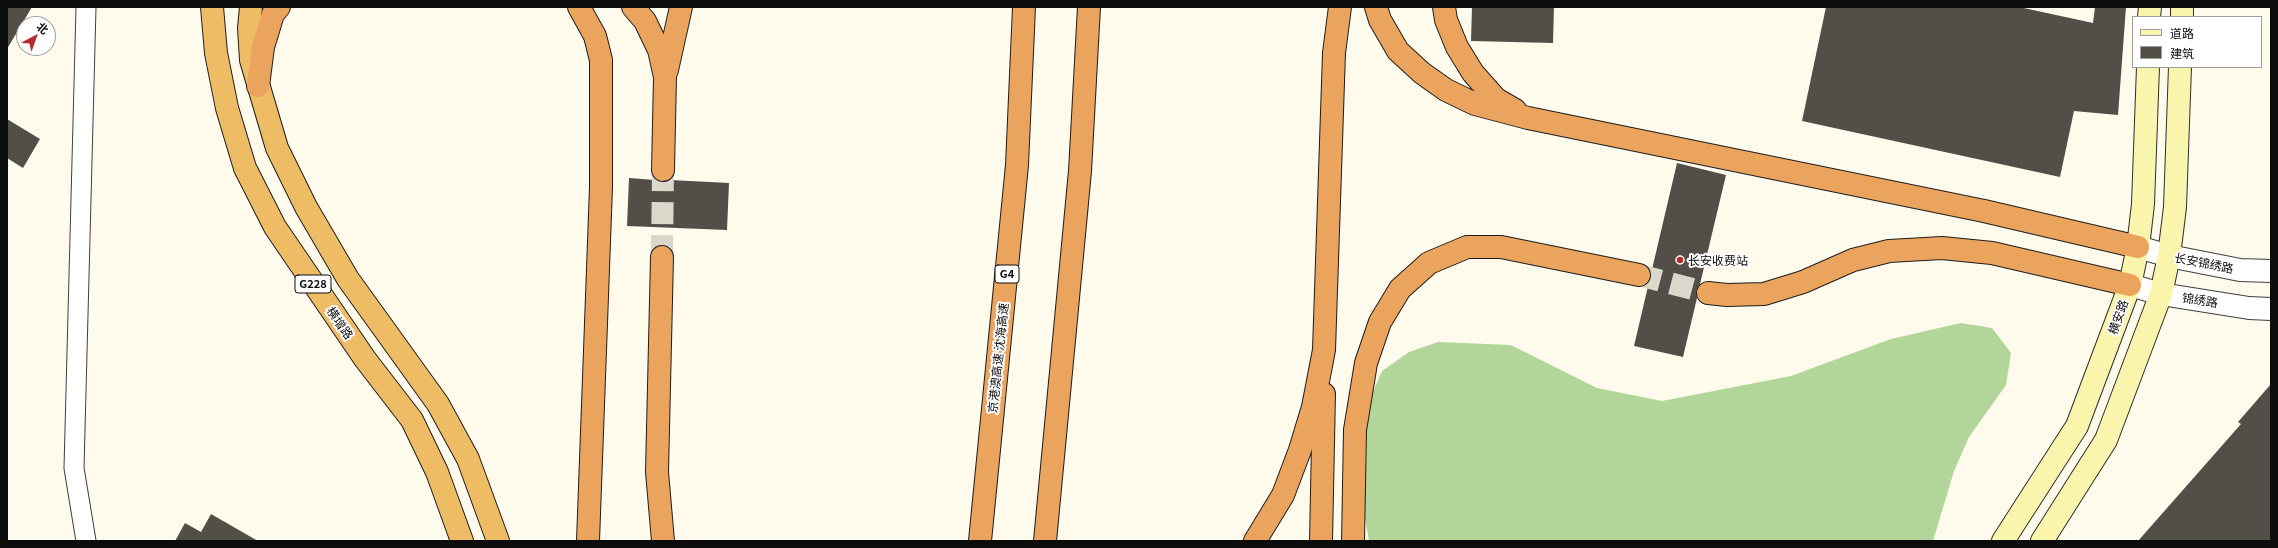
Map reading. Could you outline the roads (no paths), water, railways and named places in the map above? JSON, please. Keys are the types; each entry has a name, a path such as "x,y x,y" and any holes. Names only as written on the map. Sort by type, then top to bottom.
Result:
{"highway":[{"name":"横增路","path":"212,7 214,30 227,108 245,168 275,227 365,359 412,420 437,472 462,541"},
{"name":"G228","path":"251,7 249,28 251,54 258,86 277,148 306,207 348,279 438,404 468,459 498,541"},
{"path":"258,86 263,46 273,14 279,7"},
{"path":"579,7 595,36 601,60 600,195 588,541"},
{"path":"633,7 645,21 660,50 665,78 663,170"},
{"path":"665,78 681,7"},
{"name":"京港澳高速 沈海高速","path":"980,541 1017,165 1024,7"},
{"path":"1045,541 1080,171 1089,7"},
{"path":"1321,541 1324,460 1324,350 1334,53 1340,7"},
{"path":"1376,7 1380,20 1398,51 1422,73 1446,90 1475,104 1528,118 1984,211 2138,247"},
{"path":"1444,7 1446,20 1457,47 1473,73 1496,98 1528,118"},
{"path":"1353,541 1355,430 1366,363 1380,322 1400,289 1429,264 1467,247 1501,247 1639,276"},
{"path":"1708,293 1727,295 1764,294 1803,282 1853,260 1889,251 1942,248 1992,253 2130,285"},
{"path":"662,257 657,472 663,541"},
{"path":"1255,541 1283,495 1300,450 1313,407 1324,350"}],"main road":[{"path":"205,7 214,30"},
{"name":"横安路","path":"2003,541 2076,426 2130,285 2138,247 2143,204 2148,68"},
{"path":"2042,541 2106,440 2161,294 2169,256 2175,207 2180,68"}],"street":[{"path":"86,7 74,468 86,541"},
{"name":"长安锦绣路","path":"2138,247 2169,256 2240,270 2271,271"},
{"name":"锦绣路","path":"2130,285 2161,294 2248,308 2271,309"}],"tunnel":[{"path":"662,257 663,170"},
{"path":"1639,275 1708,293"}],"place":[{"name":"长安收费站","path":"1680,260"}]}
